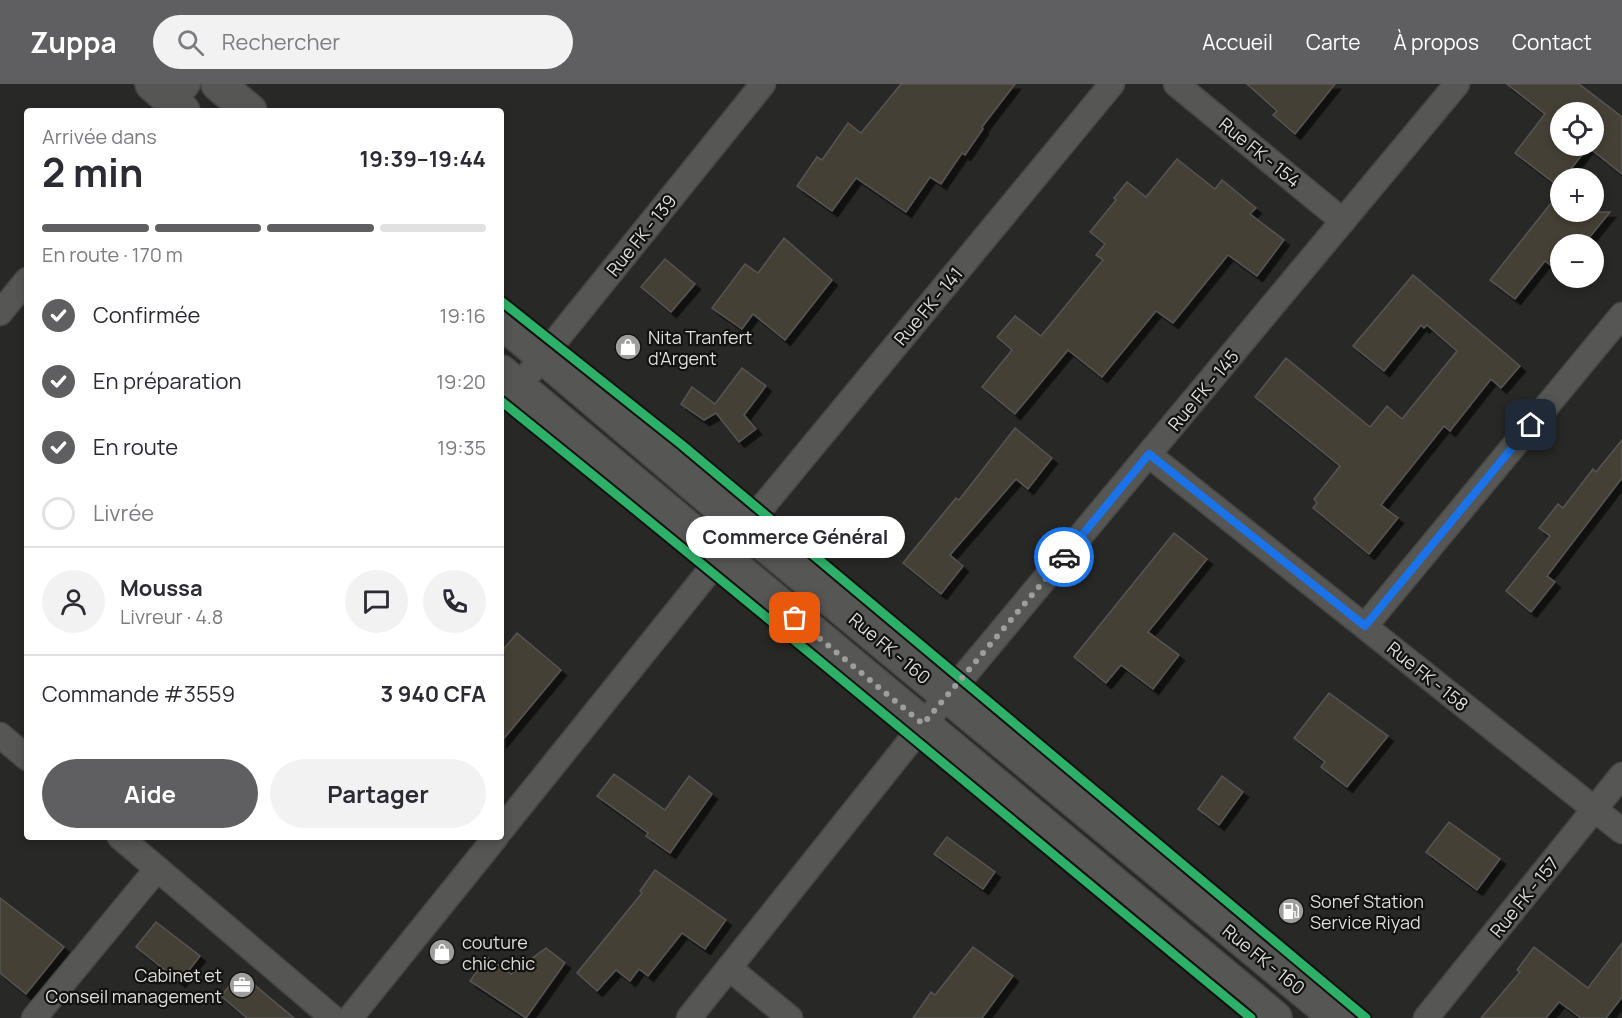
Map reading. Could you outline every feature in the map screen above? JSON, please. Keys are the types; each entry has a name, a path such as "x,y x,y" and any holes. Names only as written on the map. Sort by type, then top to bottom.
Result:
{"main road":[{"path":"218,84 246,108"},
{"name":"Rue FK - 160","path":"504,324 745,528 1337,1018"},
{"name":"Rue FK - 160","path":"510,379 1275,1018"}],"street":[{"name":"Rue FK - 139","path":"510,379 543,356 763,84"},
{"name":"Rue FK - 141","path":"504,826 745,528 1112,84"},
{"name":"Rue FK - 154","path":"1176,84 1343,221"},
{"name":"Rue FK - 145","path":"689,1018 923,724 949,696 1457,84"},
{"path":"0,313 24,284"},
{"path":"1365,626 1622,315"},
{"name":"Rue FK - 158","path":"1149,454 1622,831"},
{"path":"0,735 24,755"},
{"name":"Rue FK - 157","path":"1426,1018 1622,776"},
{"path":"124,840 333,1018"},
{"path":"350,1018 494,840"},
{"path":"34,1018 157,868"},
{"path":"729,968 790,1018"}],"building":[{"path":"901,84 1015,84 982,127 983,129 965,155 962,153 941,184 930,177 906,212 856,178 832,211 797,186 817,157 822,160 848,123 861,133"},
{"path":"1247,84 1335,84 1295,134 1273,115 1277,111"},
{"path":"1507,84 1579,84 1602,102 1550,102 1550,156 1581,156 1572,168 1550,168 1550,180 1515,153 1545,114"},
{"path":"1604,103 1622,117 1622,174 1599,156 1604,156"},
{"path":"1177,159 1215,189 1222,180 1256,208 1250,214 1284,240 1257,276 1228,255 1173,323 1156,311 1102,377 1068,350 1015,414 982,387 1012,350 997,337 1015,316 1041,336 1103,260 1096,255 1105,244 1090,232 1116,200 1114,198 1127,182 1146,197"},
{"path":"1550,205 1550,222 1602,222 1592,234 1550,234 1550,265 1545,261 1515,299 1490,280"},
{"path":"784,238 832,280 785,340 753,314 742,329 712,308 745,264 758,273"},
{"path":"665,259 695,284 671,312 641,287"},
{"path":"1413,275 1520,366 1501,388 1491,379 1450,431 1444,426 1381,505 1398,518 1369,554 1313,508 1317,503 1314,499 1340,466 1255,397 1286,358 1370,427 1387,406 1402,419 1457,351 1427,325 1424,328 1421,325 1384,371 1353,346"},
{"path":"742,368 766,386 744,415 756,429 739,442 716,413 704,420 681,404 692,387 715,404"},
{"path":"1015,428 1052,458 1028,489 1016,479 950,555 963,566 941,594 903,563 956,498 959,500"},
{"path":"1622,440 1622,478 1547,576 1555,582 1531,612 1506,591 1550,536 1539,528 1558,504 1563,508 1593,469 1596,472"},
{"path":"1174,533 1207,559 1148,632 1179,655 1153,689 1121,665 1106,683 1074,657"},
{"path":"517,633 561,670 504,738 504,648"},
{"path":"1329,693 1388,736 1347,787 1321,767 1325,762 1294,738"},
{"path":"614,774 665,810 689,776 712,794 670,853 646,836 648,833 597,796"},
{"path":"1222,776 1243,792 1219,825 1198,809"},
{"path":"1449,822 1500,859 1477,890 1426,852"},
{"path":"947,837 995,872 983,889 934,854"},
{"path":"655,870 726,920 705,949 682,933 648,976 639,969 630,981 616,970 597,991 577,973 642,893 640,891"},
{"path":"0,898 64,947 26,994 0,973"},
{"path":"156,922 200,956 180,982 136,947"},
{"path":"1622,943 1622,997 1606,1018 1581,1018 1559,1002 1546,1018 1481,1018 1520,972 1517,970 1534,947 1588,988"},
{"path":"973,947 1013,976 982,1018 913,1018 931,992 935,995"},
{"path":"546,948 565,963 526,1018 470,981 487,957 511,974"},
{"name":"Cabinet et Conseil management","path":"240,973 294,1018 247,1018 221,996"}],"cycle path":[{"path":"504,303 682,445 1366,1018"},
{"path":"504,403 784,631 1251,1018"}],"way so far":[{"path":"795,618 923,724 949,696 1064,557"}],"place":[{"name":"Nita Tranfert d'Argent","path":"628,347"},
{"name":"Commerce Général","path":"795,618"},
{"name":"Sonef Station Service Riyad","path":"1291,911"},
{"name":"couture chic chic","path":"442,952"},
{"name":"Cabinet et Conseil management","path":"242,985"}],"route":[{"path":"1064,557 1149,454 1365,626 1531,425"}]}
